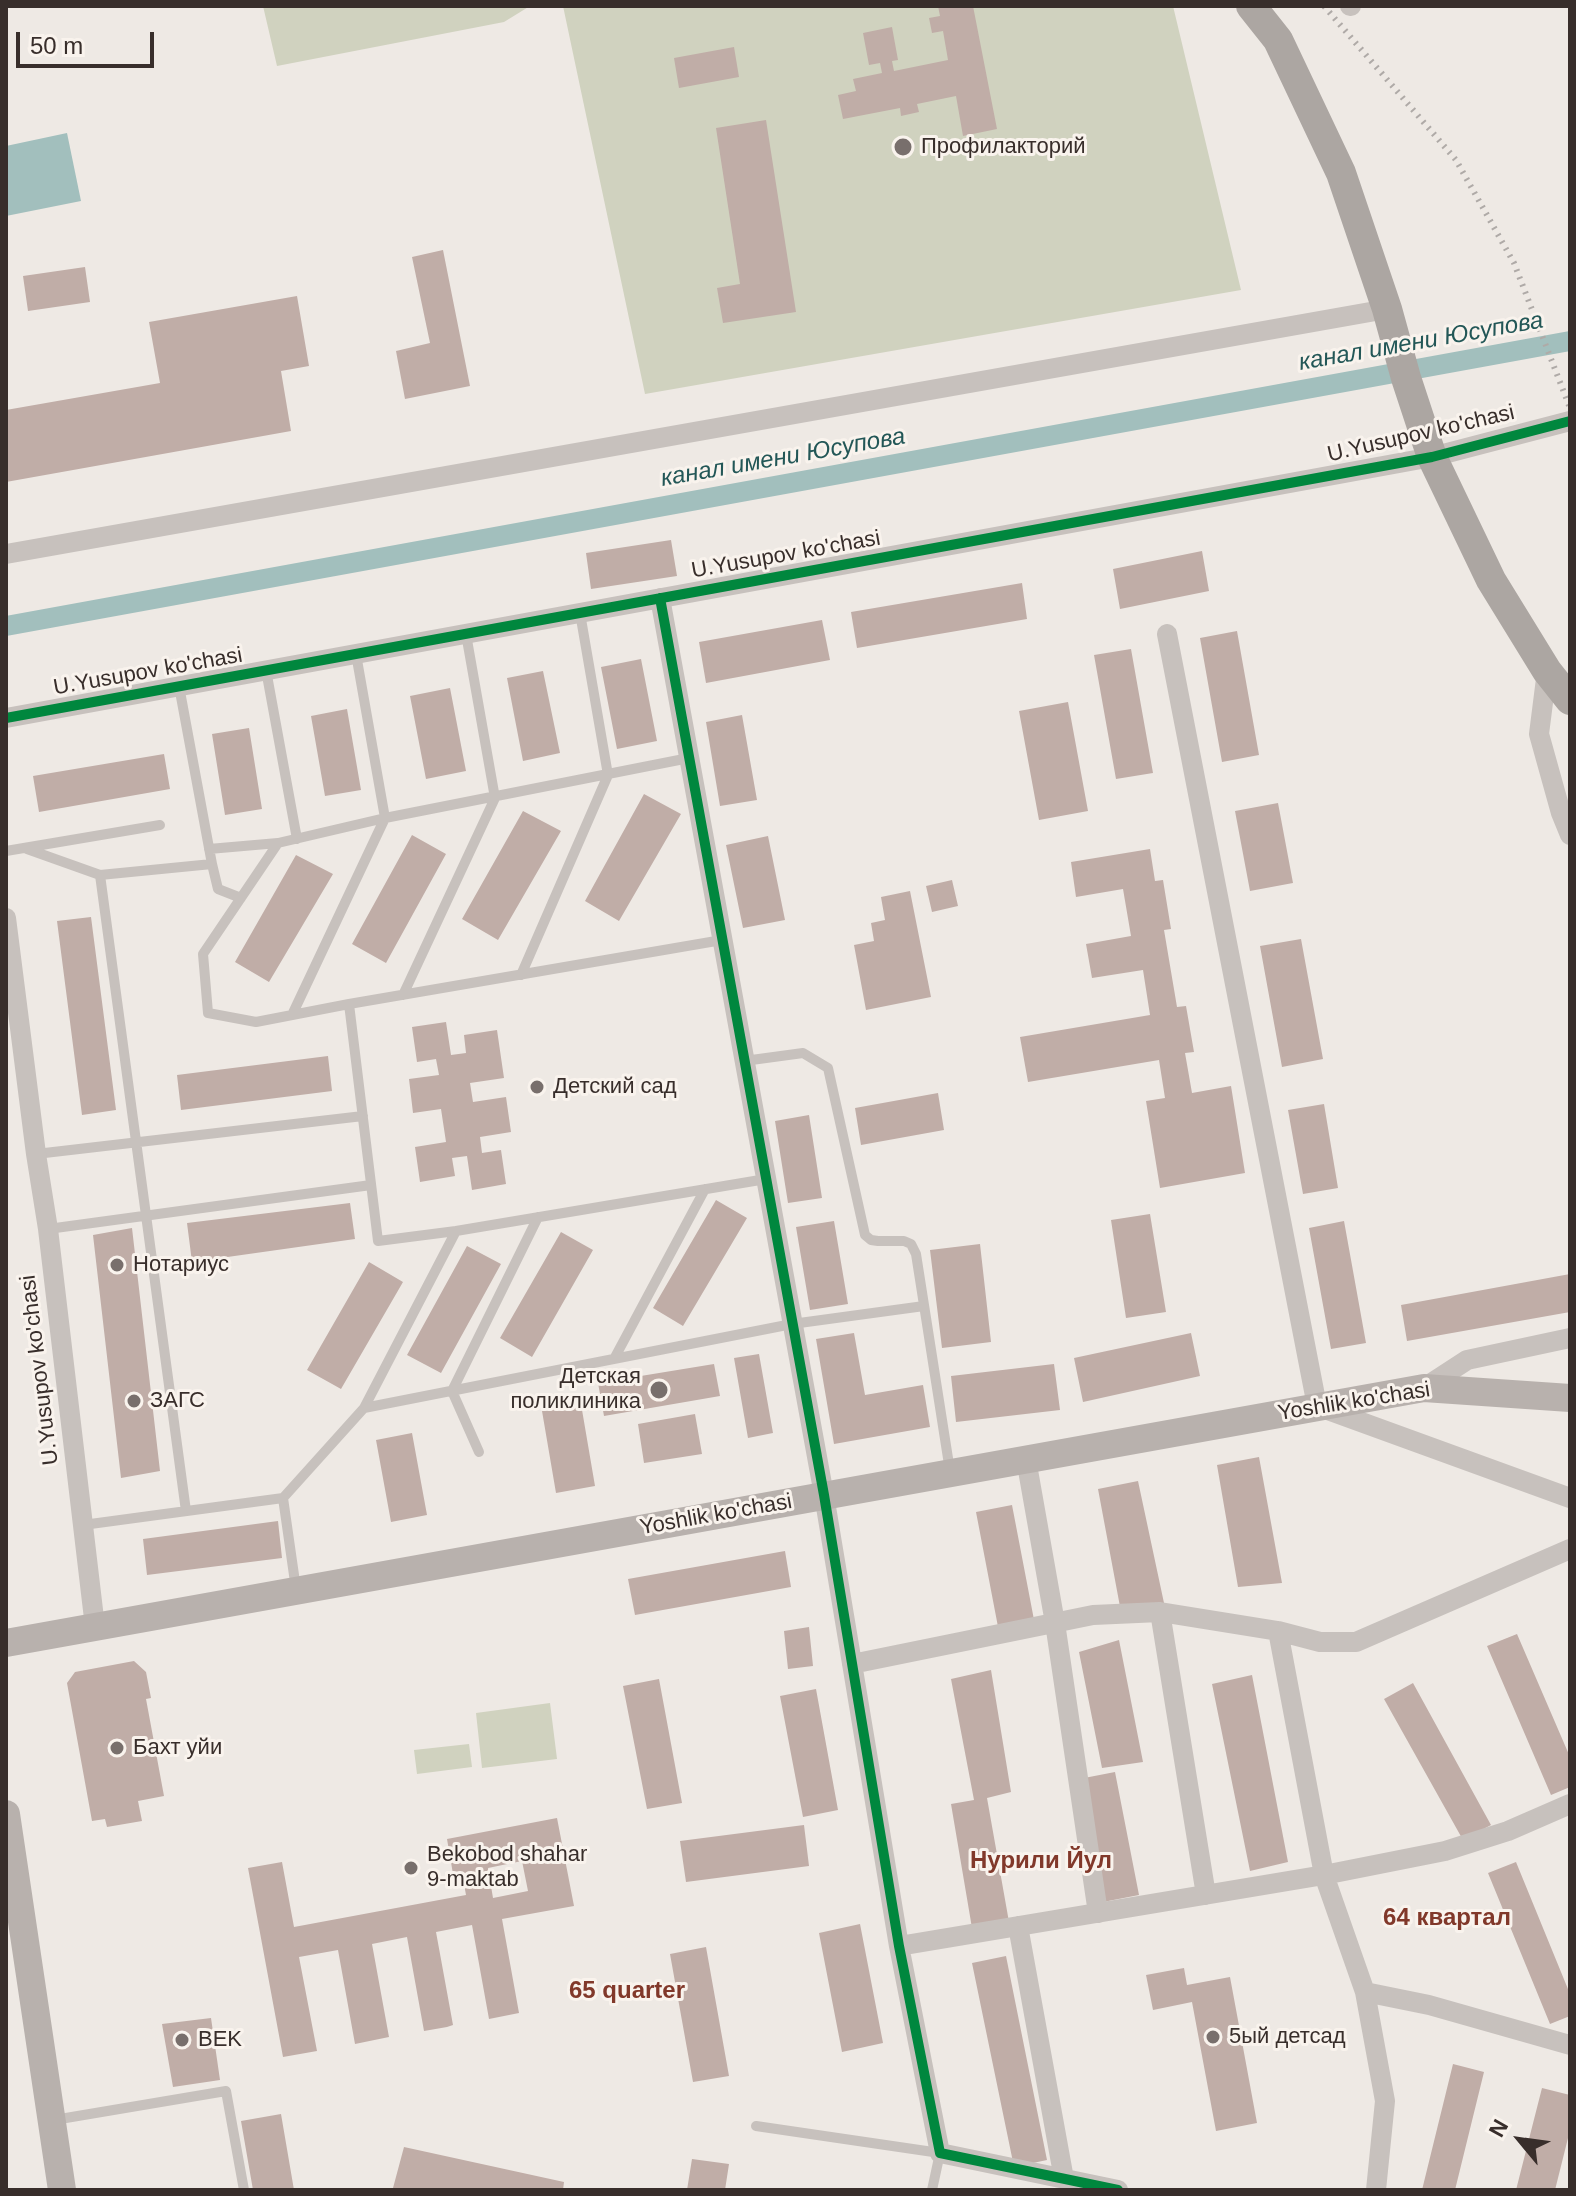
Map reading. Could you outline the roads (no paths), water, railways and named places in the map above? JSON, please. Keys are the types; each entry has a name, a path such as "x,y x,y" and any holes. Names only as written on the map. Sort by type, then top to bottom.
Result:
{"main road":[{"path":"1251,6 1278,40 1341,173 1391,320 1432,457 1491,580 1547,671 1570,700"}],"street":[{"path":"6,554 1391,320"},
{"name":"U.Yusupov ko'chasi","path":"6,718 1432,457 1570,421"},
{"path":"660,598 824,1495 899,1946 940,2153 1118,2190"},
{"path":"1167,634 1317,1406 1570,1498"},
{"path":"1547,671 1539,734 1570,835"},
{"name":"U.Yusupov ko'chasi","path":"6,918 48,1229 95,1627"},
{"path":"1424,1388 1467,1360 1570,1338"},
{"name":"Yoshlik ko'chasi","path":"6,1643 1424,1388 1570,1398"},
{"path":"1026,1459 1055,1623 1098,1913"},
{"path":"852,1664 1093,1615 1160,1612 1278,1631 1320,1642 1356,1642 1570,1549"},
{"path":"1160,1612 1206,1895"},
{"path":"1278,1631 1324,1875 1365,1992 1385,2101 1376,2190"},
{"path":"899,1946 1324,1875 1445,1851 1508,1831 1570,1804"},
{"path":"6,1814 62,2190"},
{"path":"1018,1926 1064,2179"},
{"path":"1365,1992 1429,2005 1570,2045"}],"lane":[{"path":"521,975 608,775 580,613"},
{"path":"403,995 495,798 466,634"},
{"path":"292,1015 385,818 356,654"},
{"path":"266,670 297,839"},
{"path":"179,686 218,889 241,898"},
{"path":"209,849 278,843 385,818 689,758"},
{"path":"6,851 160,825"},
{"path":"278,843 203,954 208,1013 256,1022 722,940"},
{"path":"23,848 100,875 212,864"},
{"path":"100,875 186,1511"},
{"path":"349,1004 378,1241 456,1231 766,1179"},
{"path":"744,1061 803,1053 828,1068 865,1235 871,1240 904,1241 911,1244 916,1254 950,1473"},
{"path":"36,1154 363,1116"},
{"path":"48,1229 371,1185"},
{"path":"614,1359 705,1189"},
{"path":"452,1391 538,1217"},
{"path":"83,1525 283,1498 364,1408 456,1231"},
{"path":"364,1408 792,1324 924,1306"},
{"path":"452,1391 479,1452"},
{"path":"283,1498 297,1591"},
{"path":"52,2120 222,2090 228,2096 244,2190"},
{"path":"756,2126 940,2153 932,2190"}],"water":[{"path":"67,133 81,201 6,216 6,146"}],"waterway":[{"name":"канал имени Юсупова","path":"6,626 1570,341"}],"railway":[{"path":"1324,6 1456,160 1514,263 1570,408"}],"place":[{"name":"Профилакторий","path":"903,147"},
{"name":"Детский сад","path":"537,1087"},
{"name":"Нотариус","path":"117,1265"},
{"name":"Детская поликлиника","path":"659,1390"},
{"name":"ЗАГС","path":"134,1401"},
{"name":"Бахт уйи","path":"117,1748"},
{"name":"Bekobod shahar 9-maktab","path":"411,1868"},
{"name":"5ый детсад","path":"1213,2037"},
{"name":"BEK","path":"182,2040"}],"district":[{"name":"Нурили Йул","path":"1041,1861"},
{"name":"64 квартал","path":"1447,1918"},
{"name":"65 quarter","path":"627,1991"}]}
